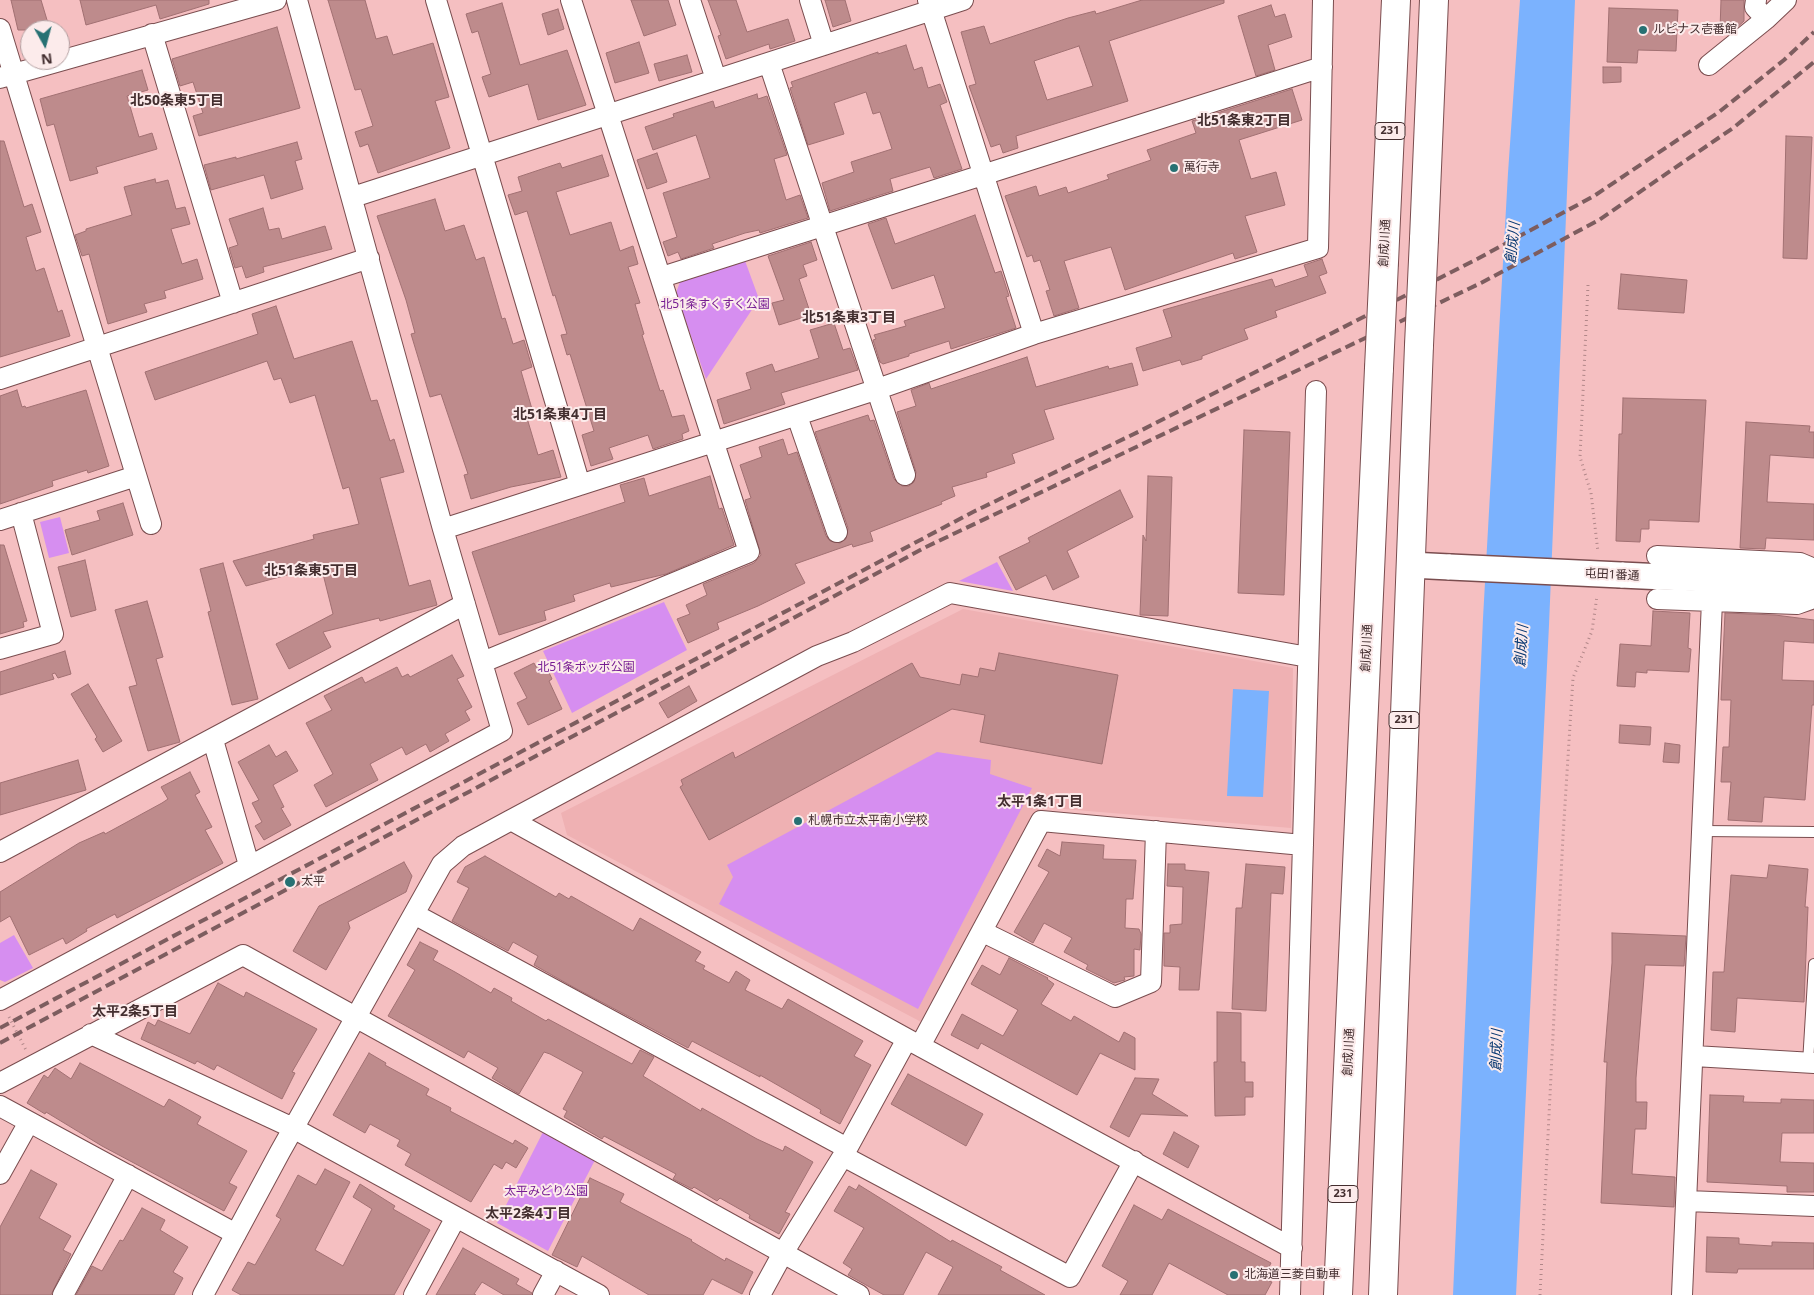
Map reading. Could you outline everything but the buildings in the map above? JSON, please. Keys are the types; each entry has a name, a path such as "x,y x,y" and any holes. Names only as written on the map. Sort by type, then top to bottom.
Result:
{"highway":[{"name":"創成川通","path":"1338,1295 1396,0"},
{"name":"231","path":"1383,1295 1410,565 1434,0"}],"street":[{"path":"7,76 276,0"},
{"path":"2,1002 502,731 443,530 353,198 296,0"},
{"path":"436,0 580,485"},
{"path":"483,662 749,552 713,443 662,276 571,0"},
{"path":"690,0 716,79"},
{"path":"810,0 824,45"},
{"path":"353,198 824,45 930,5 963,0"},
{"path":"443,530 798,416 1034,334 1318,248 1323,0"},
{"path":"1756,0 1756,7 1766,19"},
{"path":"1709,65 1766,19 1786,0"},
{"path":"930,5 1034,334"},
{"path":"0,29 7,76 98,347 151,524"},
{"path":"152,34 233,303"},
{"path":"769,63 824,224 905,475"},
{"path":"662,276 1322,67"},
{"path":"0,379 369,258"},
{"path":"1290,1295 1316,391"},
{"path":"798,416 837,532"},
{"path":"0,520 136,476"},
{"path":"0,649 53,634 21,513"},
{"path":"1657,556 1800,563 1814,569"},
{"name":"屯田1番通","path":"1410,565 1814,584"},
{"path":"203,1295 293,1128 442,864 463,846 817,656 853,642 950,593 1308,657"},
{"path":"1657,599 1797,604 1814,598"},
{"path":"1682,1295 1694,1056 1712,601"},
{"path":"0,852 465,604"},
{"path":"213,740 250,866"},
{"path":"511,820 914,1043 1292,1248"},
{"path":"760,1295 783,1253 845,1152 983,932 1041,821 1303,844"},
{"path":"983,932 1115,997 1151,982 1156,831"},
{"path":"414,914 1070,1277 1134,1161"},
{"path":"0,1083 243,955 859,1295"},
{"path":"91,1034 293,1128 599,1295"},
{"path":"1694,1056 1811,1063"},
{"path":"0,1106 236,1234"},
{"path":"0,1174 29,1122"},
{"path":"63,1295 128,1176"},
{"path":"1687,1201 1814,1206"},
{"path":"414,1295 456,1217"},
{"path":"543,1295 556,1272"}],"lane":[{"path":"1702,831 1814,832"},
{"path":"1811,1063 1814,964"}],"path":[{"path":"1588,285 1580,457 1591,493 1598,557"},
{"path":"1540,1295 1563,836 1574,678 1592,631 1597,594"},
{"path":"2,1002 27,1053"}],"shaded area":[{"name":"札幌市立太平南小学校","path":"963,609 1293,668 1291,828 1040,807 925,1024 567,835 561,813"}],"green space":[{"name":"北51条すくすく公園","path":"744,258 759,299 706,379 676,293 680,282"},
{"path":"60,517 69,553 49,558 40,522"},
{"path":"997,562 1013,591 959,581"},
{"name":"北51条ポッポ公園","path":"664,602 687,650 572,713 543,651"},
{"path":"937,752 991,760 990,774 1032,788 918,1009 719,904 733,877 727,865"},
{"path":"14,935 33,968 5,982 0,980 0,943"},
{"name":"太平みどり公園","path":"543,1132 595,1160 548,1251 497,1223"}],"water":[{"name":"創成川","path":"1520,0 1575,0 1549,625 1516,1295 1453,1295 1483,618 1508,173"},
{"path":"1233,689 1269,691 1263,797 1227,796"}],"railway":[{"path":"0,1028 973,512 1140,431 1479,258 1594,196 1719,112 1784,60 1814,32"},
{"path":"0,1043 926,547 1481,283 1599,220 1733,128 1814,62"}],"place":[{"name":"ルピナス壱番館","path":"1643,30"},
{"name":"萬行寺","path":"1174,168"},
{"name":"札幌市立太平南小学校","path":"798,821"},
{"name":"太平","path":"290,882"},
{"name":"北海道三菱自動車","path":"1234,1275"}],"district":[{"name":"北50条東5丁目","path":"177,101"},
{"name":"北51条東2丁目","path":"1244,121"},
{"name":"北51条東3丁目","path":"849,318"},
{"name":"北51条東4丁目","path":"560,415"},
{"name":"北51条東5丁目","path":"311,571"},
{"name":"太平1条1丁目","path":"1040,802"},
{"name":"太平2条5丁目","path":"135,1012"},
{"name":"太平2条4丁目","path":"528,1214"}]}
